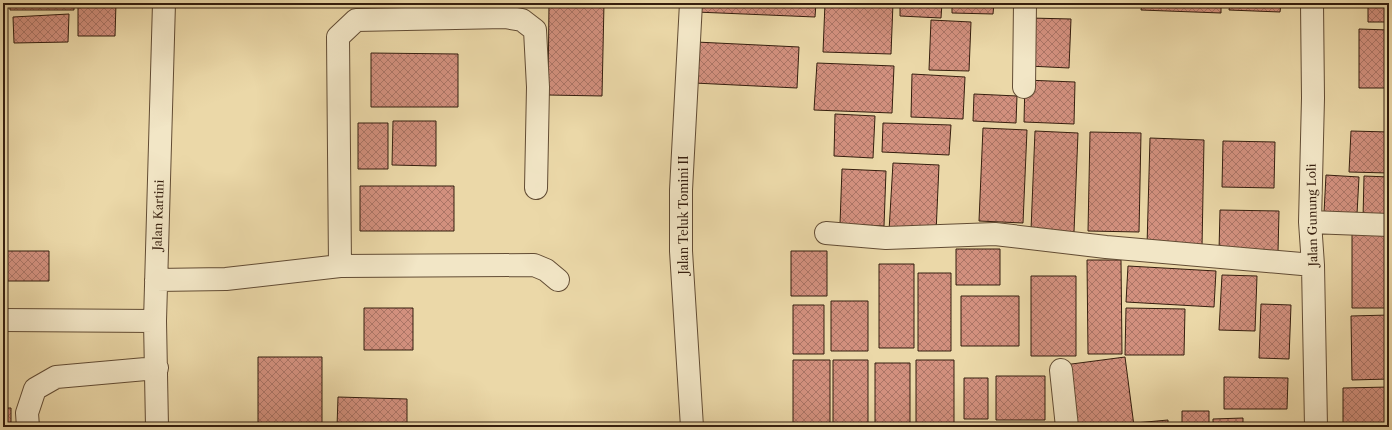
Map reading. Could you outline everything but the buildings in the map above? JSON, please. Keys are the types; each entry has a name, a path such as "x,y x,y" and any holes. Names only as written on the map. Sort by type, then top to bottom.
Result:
{"street":[{"name":"Jalan Kartini","path":"157,427 155,321 164,3"},
{"name":"Jalan Teluk Tomini II","path":"692,3 681,190 681,251 692,427"},
{"path":"1024,87 1025,3"},
{"name":"Jalan Gunung Loli","path":"1312,3 1310,222 1316,427"},
{"path":"340,266 338,37 356,20 505,17 522,20 535,30 538,87 536,188"},
{"path":"1310,222 1389,225"},
{"path":"826,233 886,238 995,234 1106,247 1312,265"},
{"path":"156,280 226,279 340,266 534,265 546,270 558,280"},
{"path":"3,320 155,321"},
{"path":"28,427 27,413 35,389 56,377 157,368"},
{"path":"1061,370 1067,427"}]}
